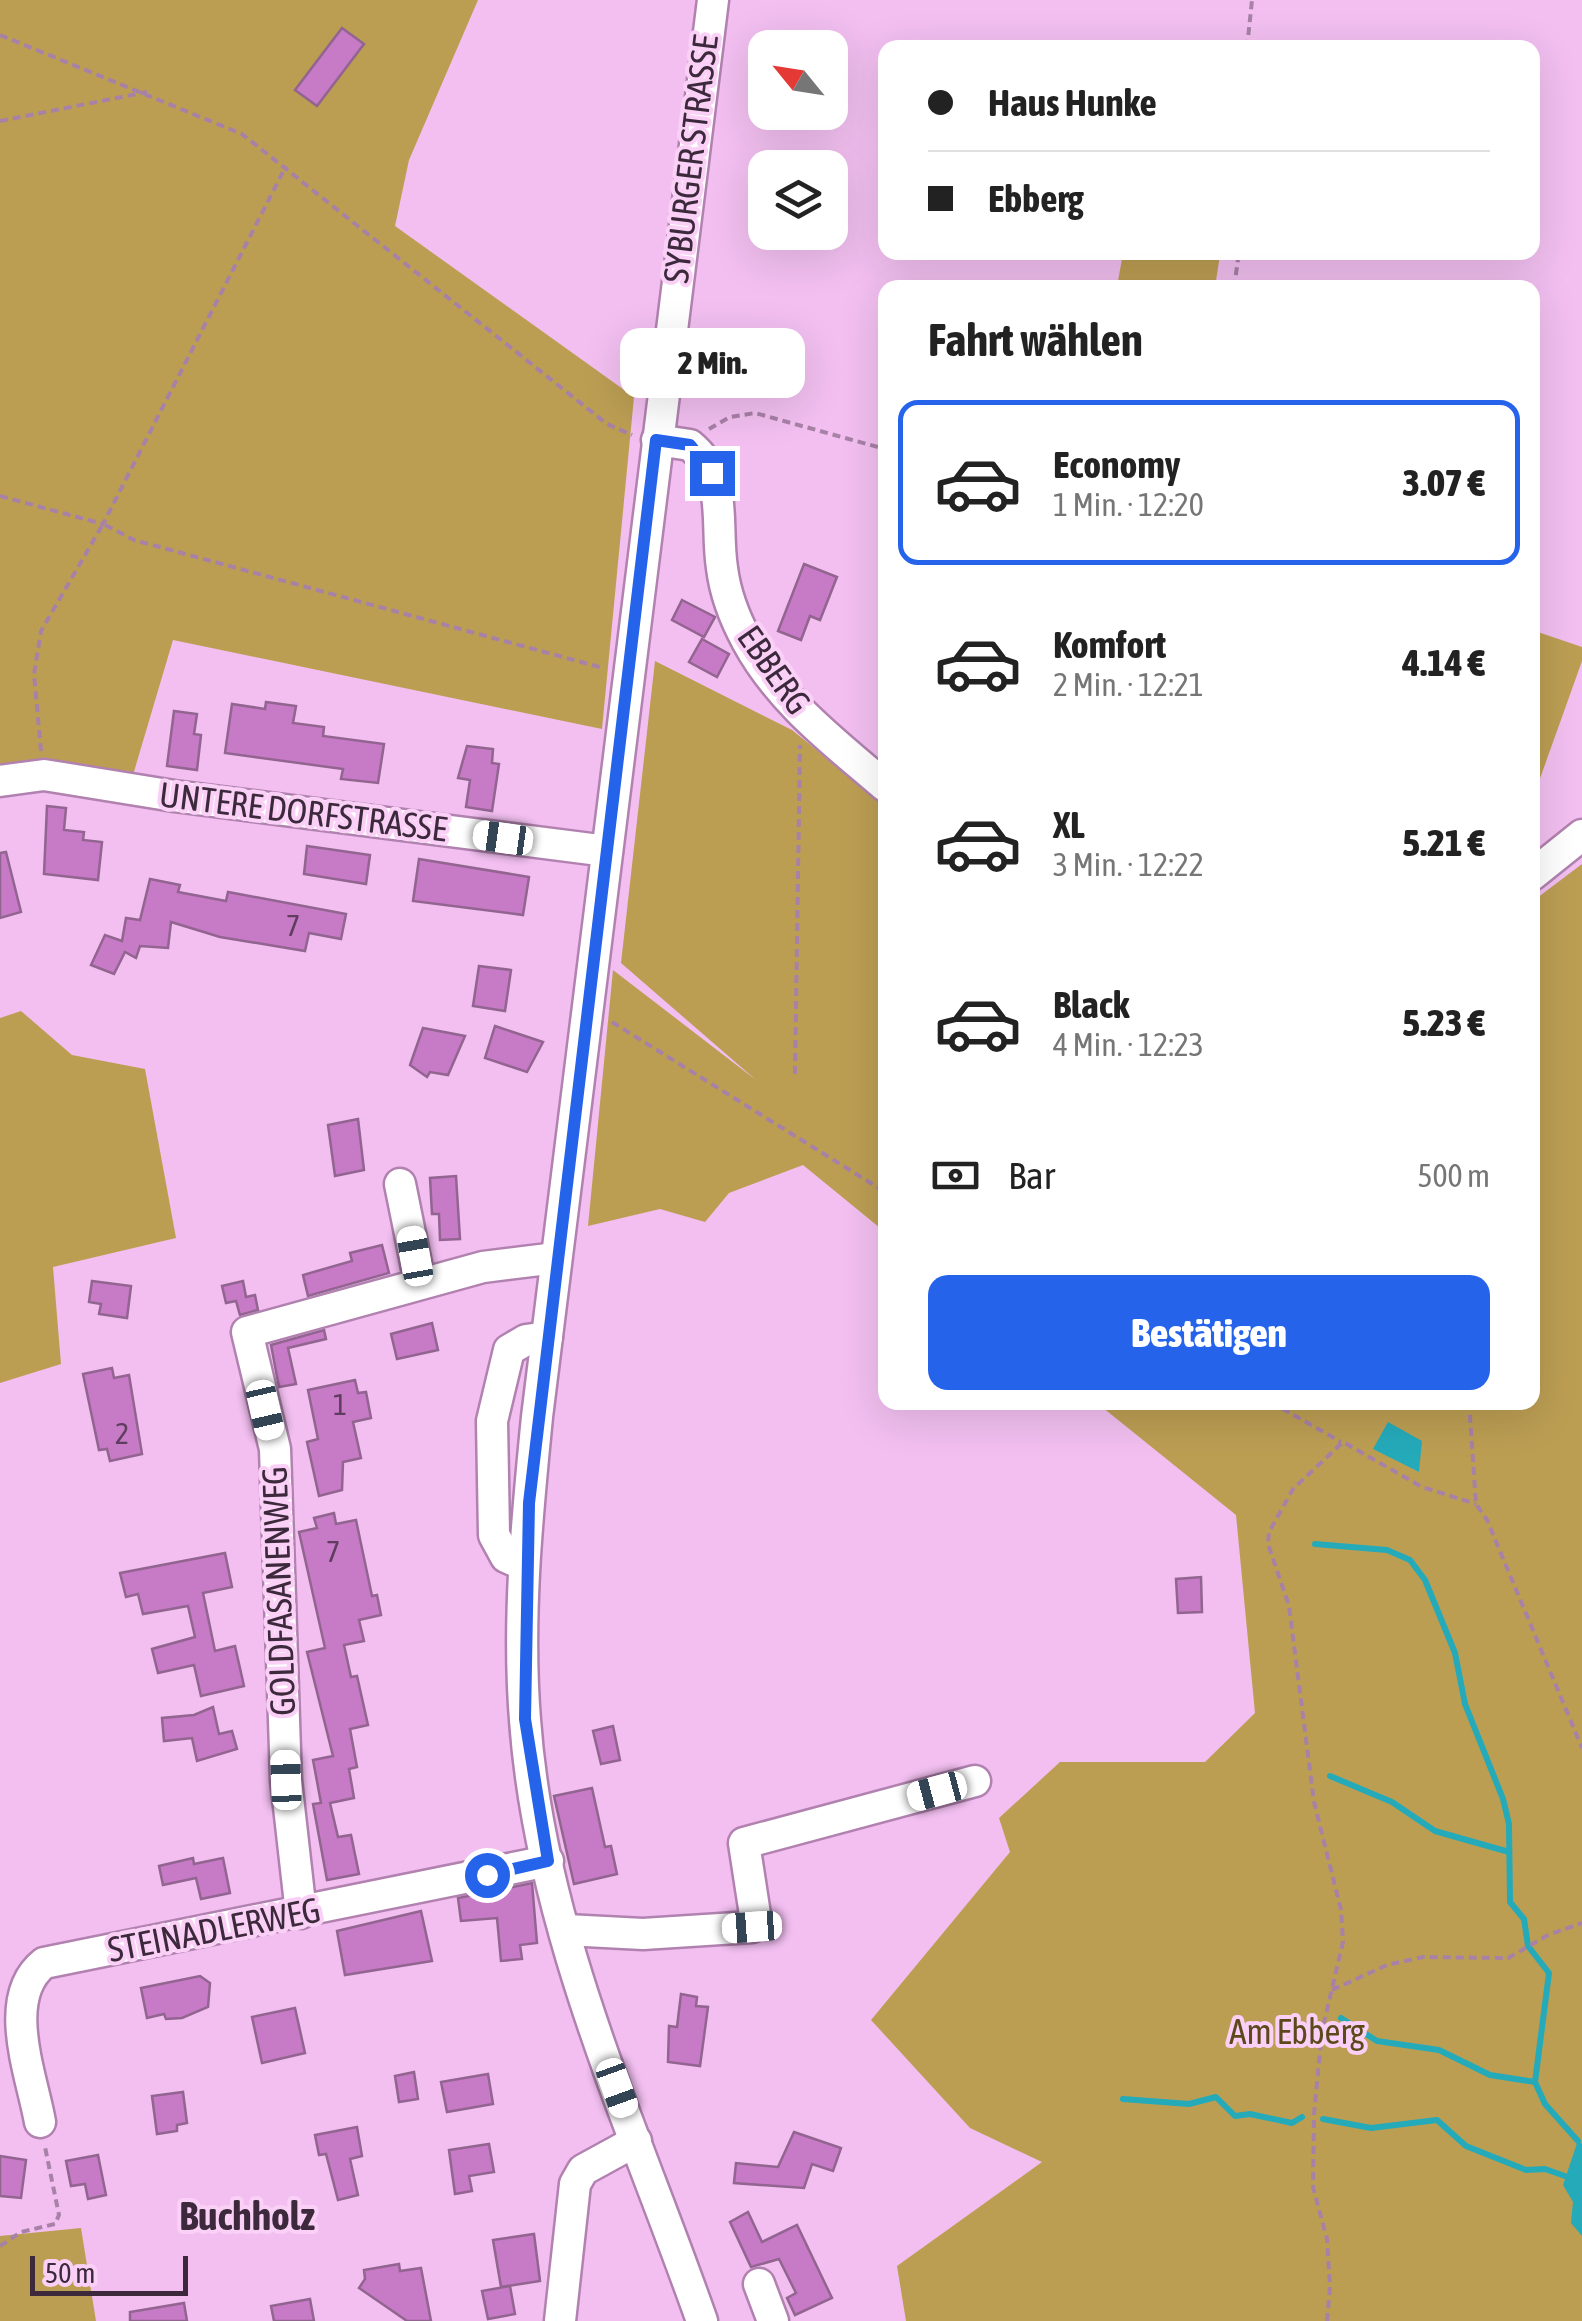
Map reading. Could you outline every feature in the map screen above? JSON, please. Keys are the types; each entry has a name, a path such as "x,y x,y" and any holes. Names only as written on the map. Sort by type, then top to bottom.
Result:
{"street":[{"name":"SYBURGER STRASSE","path":"702,2321 596,2036 548,1861 525,1719 524,1566 556,1258 712,0"},
{"path":"656,440 690,445"},
{"name":"EBBERG","path":"690,445 701,454 718,486 722,568 746,640 808,722 878,777"},
{"name":"UNTERE DORFSTRASSE","path":"0,781 44,776 192,799 606,850"},
{"path":"1540,869 1582,835"},
{"path":"400,1184 420,1283"},
{"name":"GOLDFASANENWEG","path":"301,1913 286,1780 274,1448 247,1332 420,1283 500,1264 556,1258"},
{"path":"524,1566 506,1557 494,1535 492,1422 510,1350 526,1340 547,1337"},
{"path":"566,1930 644,1934 752,1927 756,1921 744,1843 975,1780"},
{"name":"STEINADLERWEG","path":"40,2122 24,2037 22,1999 32,1973 44,1963 548,1861"},
{"path":"560,2321 575,2184 583,2170 636,2140"},
{"path":"759,2284 773,2321"}],"path":[{"path":"1248,40 1252,0"},
{"path":"0,35 242,134 607,424 656,440"},
{"path":"0,120 147,92"},
{"path":"44,776 34,674 41,630 103,524 286,166"},
{"path":"690,445 720,421 755,413 878,447"},
{"path":"0,496 103,524 134,540 627,675"},
{"path":"796,1074 800,749 808,722"},
{"path":"587,1006 878,1188"},
{"path":"1285,1410 1422,1487 1476,1504"},
{"path":"1469,1410 1476,1504 1487,1520 1582,1748"},
{"path":"1326,2321 1330,2287 1327,2239 1313,2187 1314,2114 1330,1990 1344,1942 1341,1910 1314,1802 1288,1606 1268,1544 1269,1532 1294,1490 1343,1442"},
{"path":"1330,1990 1387,1966 1423,1958 1508,1958 1548,1935 1582,1923"},
{"path":"0,2246 21,2232 56,2224 59,2215 40,2122"}],"green space":[{"path":"0,0 478,0 409,160 395,226 634,397 602,729 173,640 133,775 0,774"},
{"path":"1122,260 1219,260 1216,280 1118,280"},
{"path":"1540,633 1582,647 1582,661 1540,778"},
{"path":"655,661 792,730 878,799 878,1226 803,1165 729,1193 705,1222 660,1209 588,1226 613,970 756,1080 621,963"},
{"name":"Am Ebberg","path":"1582,864 1582,2321 906,2321 897,2266 1042,2162 970,2128 871,2020 1010,1852 999,1818 1060,1762 1205,1762 1255,1713 1236,1515 1106,1410 1540,1410 1540,896"},
{"path":"21,1011 72,1055 145,1069 176,1238 53,1267 61,1364 0,1383 0,1018"},
{"path":"81,2228 96,2321 0,2321 0,2236"}],"shaded area":[{"path":"1388,1422 1422,1441 1419,1472 1373,1449"},
{"path":"1578,2140 1582,2144 1582,2236 1571,2223 1573,2202 1563,2185"}],"building":[{"path":"342,28 364,44 317,106 295,90"},
{"path":"804,564 837,577 820,620 810,616 801,640 778,631"},
{"path":"682,600 715,617 704,637 672,620"},
{"path":"702,639 729,654 717,677 689,662"},
{"path":"266,702 296,706 293,723 324,727 323,736 384,744 378,783 341,779 343,769 225,753 232,704 265,709"},
{"path":"174,711 197,714 194,734 201,735 197,770 167,766"},
{"path":"467,746 493,749 492,763 499,764 492,811 466,807 470,780 458,778"},
{"path":"47,806 66,808 64,830 84,832 83,840 102,842 98,880 44,874"},
{"path":"307,846 370,855 366,884 304,874"},
{"path":"6,852 21,912 0,918 0,853"},
{"path":"419,859 529,877 523,915 413,901"},
{"path":"150,879 180,885 178,892 226,901 228,892 346,914 341,939 309,933 305,951 220,937 171,922 168,948 140,946 136,958 125,952 114,974 91,965 105,935 122,941 126,918 140,920"},
{"path":"479,966 511,970 505,1011 473,1006"},
{"path":"495,1026 543,1042 527,1072 485,1058"},
{"path":"423,1028 465,1036 448,1075 430,1072 427,1077 410,1065"},
{"path":"358,1119 364,1170 335,1176 328,1125"},
{"path":"456,1176 460,1239 440,1240 439,1214 432,1214 430,1178"},
{"path":"382,1245 389,1273 308,1296 303,1275 352,1261 350,1253"},
{"path":"92,1281 131,1286 127,1318 99,1314 101,1304 89,1302"},
{"path":"243,1281 246,1297 255,1295 258,1310 240,1315 236,1301 226,1303 222,1286"},
{"path":"432,1323 438,1350 397,1359 391,1334"},
{"path":"324,1330 326,1339 288,1348 296,1384 279,1387 271,1345"},
{"path":"112,1368 114,1378 129,1375 142,1454 110,1461 107,1449 99,1450 83,1374"},
{"path":"355,1380 358,1393 366,1392 371,1418 353,1422 361,1458 343,1462 342,1490 319,1496 307,1442 318,1439 308,1390"},
{"path":"334,1513 336,1524 356,1520 372,1596 377,1595 381,1615 359,1620 364,1641 344,1645 351,1677 357,1676 368,1725 350,1729 357,1767 349,1769 354,1798 330,1803 338,1837 351,1835 359,1874 327,1880 313,1804 321,1803 313,1760 333,1756 307,1652 325,1648 299,1532 317,1528 314,1518"},
{"path":"225,1553 232,1587 203,1593 215,1651 235,1646 244,1686 201,1696 194,1665 158,1673 152,1649 195,1637 188,1606 143,1614 138,1594 126,1597 120,1573"},
{"path":"1201,1577 1202,1612 1178,1613 1176,1579"},
{"path":"213,1707 219,1734 232,1731 237,1749 197,1761 192,1738 164,1741 162,1718 194,1715"},
{"path":"613,1726 620,1760 601,1764 593,1731"},
{"path":"592,1788 605,1847 611,1846 617,1874 574,1884 554,1796"},
{"path":"193,1858 194,1864 223,1858 230,1893 201,1899 196,1878 163,1885 159,1866"},
{"path":"532,1883 537,1943 520,1945 522,1959 501,1961 497,1918 461,1921 458,1898"},
{"path":"421,1911 432,1961 345,1975 337,1931"},
{"path":"200,1976 210,1983 208,2007 182,2018 166,2019 164,2014 147,2018 141,1988"},
{"path":"681,1994 697,1997 696,2006 708,2007 700,2066 668,2062 669,2026 677,2027"},
{"path":"295,2008 305,2053 262,2063 252,2017"},
{"path":"414,2072 418,2099 399,2102 395,2076"},
{"path":"488,2074 493,2104 447,2112 441,2082"},
{"path":"183,2092 187,2123 177,2125 177,2131 157,2134 152,2096"},
{"path":"357,2127 362,2156 350,2159 358,2195 338,2200 326,2154 319,2155 315,2135"},
{"path":"794,2132 841,2148 833,2171 812,2164 804,2188 734,2183 736,2163 778,2167"},
{"path":"489,2144 494,2172 469,2176 472,2191 455,2194 449,2150"},
{"path":"98,2155 106,2195 88,2199 85,2184 71,2186 66,2161"},
{"path":"0,2156 26,2160 21,2198 0,2196"},
{"path":"748,2212 762,2242 797,2225 832,2298 795,2315 787,2298 796,2293 779,2259 751,2267 730,2222"},
{"path":"534,2234 540,2281 501,2287 493,2240"},
{"path":"399,2264 400,2271 421,2268 431,2321 407,2321 359,2288 365,2279 364,2270"},
{"path":"510,2286 515,2314 488,2319 482,2291"},
{"path":"310,2299 314,2321 274,2321 271,2306"},
{"path":"184,2303 187,2321 130,2321 130,2312"}],"waterway":[{"path":"1315,1544 1387,1550 1410,1560 1425,1580 1455,1653 1465,1704 1503,1799 1509,1824 1510,1902 1524,1919 1528,1946 1549,1973 1535,2082 1545,2104 1578,2141"},
{"path":"1330,1776 1392,1802 1435,1831 1509,1852"},
{"path":"1341,2018 1377,2041 1439,2050 1490,2075 1535,2082"},
{"path":"1123,2099 1189,2104 1216,2097 1235,2116 1250,2114 1292,2123 1302,2117"},
{"path":"1323,2119 1371,2128 1437,2120 1466,2146 1526,2170 1545,2169 1565,2176"}],"district":[{"name":"Buchholz","path":"247,2216"}],"route":[{"path":"487,1875 548,1861 525,1719 524,1566 560,1222 656,440 690,445 701,454 712,473"}]}
